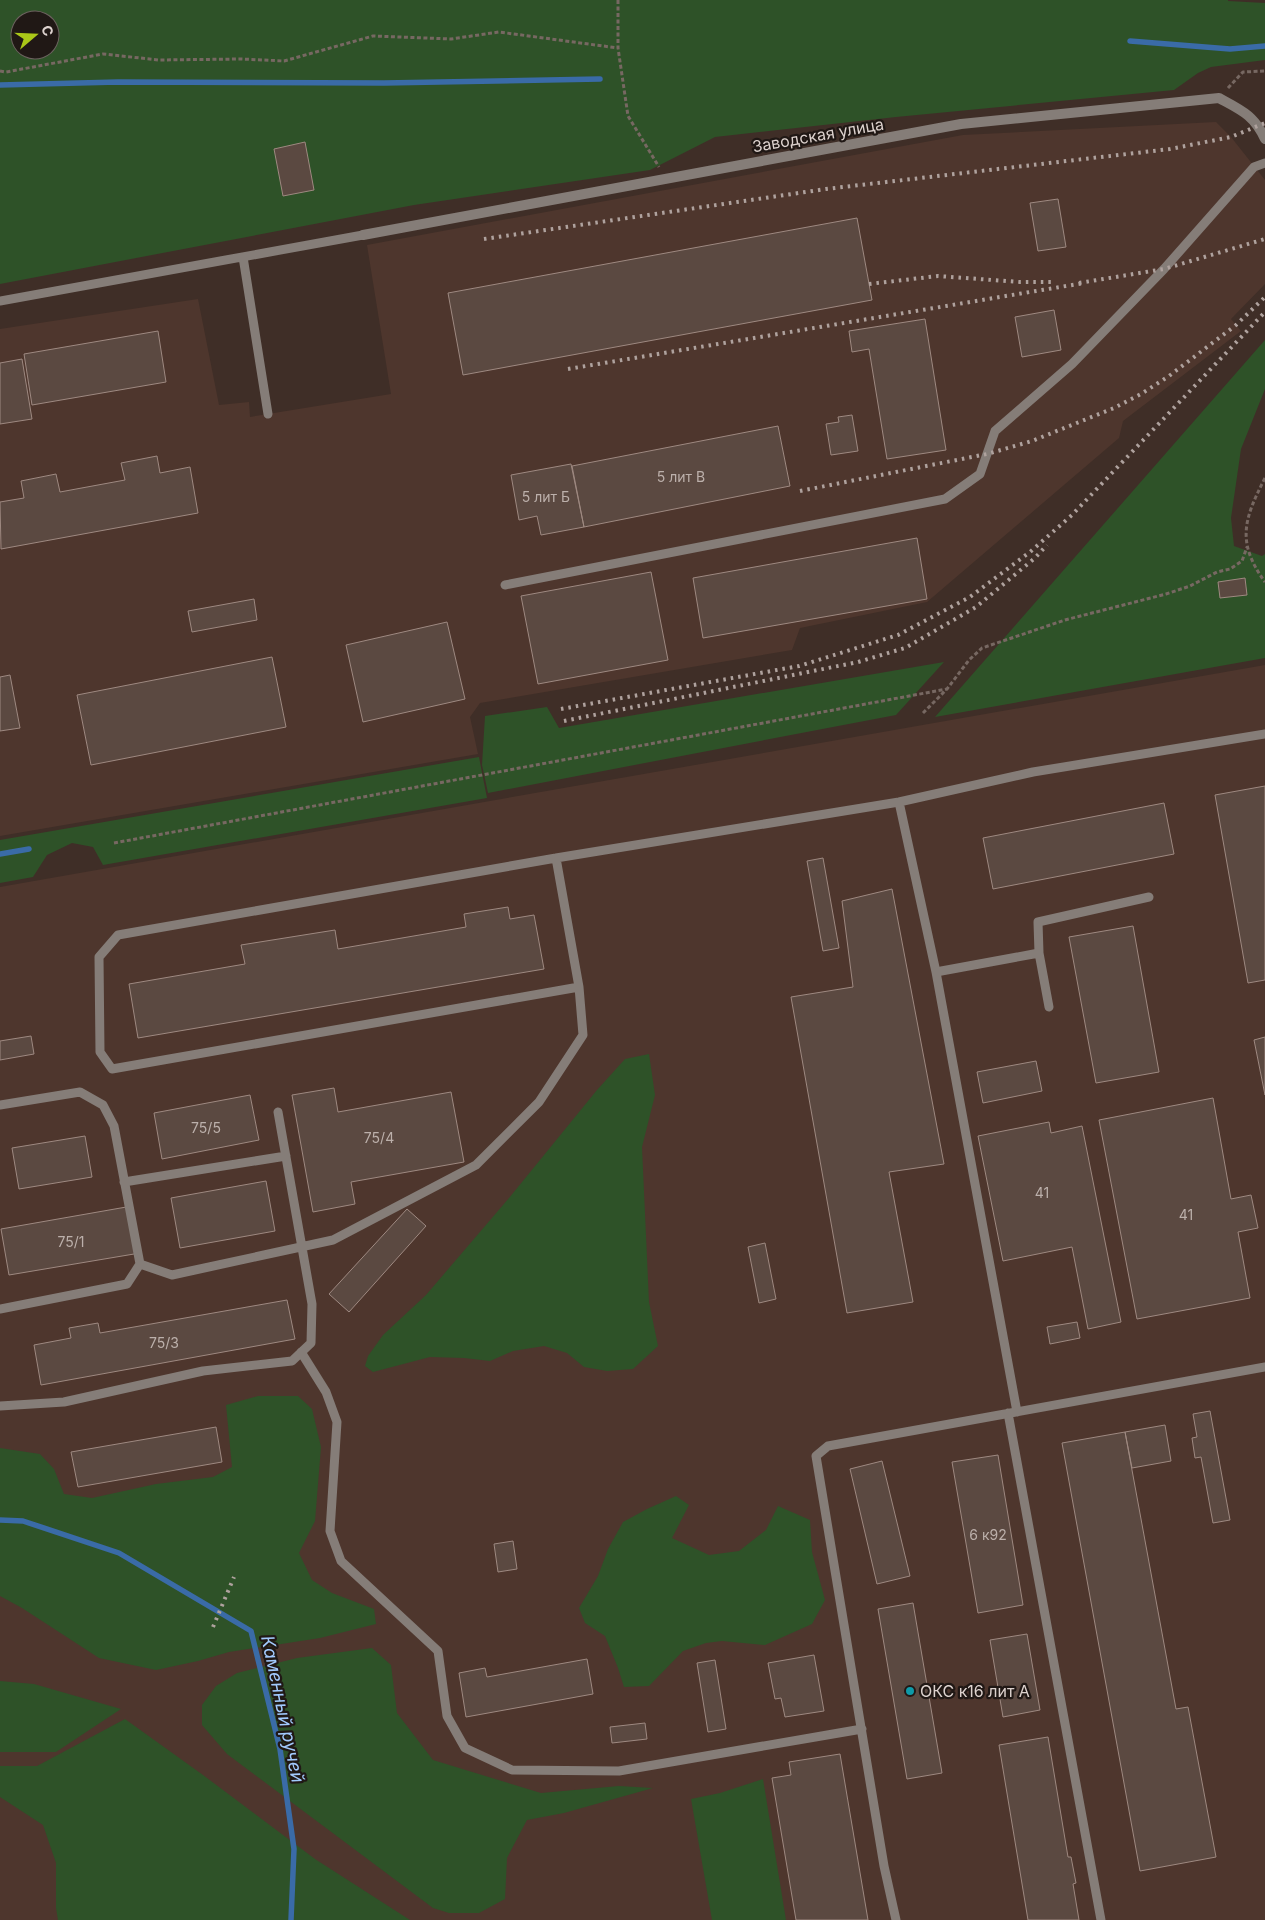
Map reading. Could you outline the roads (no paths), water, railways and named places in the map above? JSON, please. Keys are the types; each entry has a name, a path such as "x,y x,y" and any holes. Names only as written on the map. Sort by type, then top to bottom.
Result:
{"street":[{"name":"Заводская улица","path":"363,235 961,124 1219,98 1248,114 1259,126 1265,139"}],"lane":[{"path":"505,586 945,499 980,474 995,431 1072,364 1164,269 1254,167 1265,163"},
{"path":"0,301 363,235"},
{"path":"242,257 268,414"},
{"path":"579,987 112,1069 100,1052 99,957 118,935 556,858 899,802 1033,772 1265,734"},
{"path":"899,802 936,972 1101,1920"},
{"path":"140,1264 172,1276 333,1240 476,1165 539,1102 583,1035 579,987 556,858"},
{"path":"1049,1007 1039,953 1038,922 1149,897"},
{"path":"936,972 1039,953"},
{"path":"0,1105 80,1092 104,1105 114,1126 140,1264 127,1284 0,1310"},
{"path":"0,1406 64,1402 203,1371 292,1361 311,1343 312,1304 278,1112"},
{"path":"124,1182 286,1156"},
{"path":"301,1352 326,1392 337,1422 330,1531 341,1561 438,1651 447,1716 465,1748 512,1770 619,1771 862,1730"},
{"path":"896,1920 884,1866 816,1456 828,1446 1265,1367"}],"waterway":[{"path":"1130,41 1230,49 1265,46"},
{"path":"0,85 118,82 384,83 600,79"},
{"path":"0,854 29,849"},
{"name":"Каменный ручей","path":"0,1520 23,1521 119,1553 251,1631 280,1749 294,1849 291,1920"}],"railway":[{"path":"484,239 826,189 1170,149 1231,137 1265,123"},
{"path":"1079,283 1164,269 1265,239"},
{"path":"869,284 938,276 1020,282 1051,282"},
{"path":"568,369 1084,283"},
{"path":"800,491 987,454 1032,441 1114,408 1169,376 1236,325 1265,297"},
{"path":"561,709 799,666 898,635 970,597 1030,552 1072,515 1265,312"},
{"path":"564,721 858,662 905,648 976,607 1035,558 1047,545"},
{"path":"213,1627 234,1577"}],"place":[{"name":"ОКС к16 лит А","path":"910,1691"}]}
